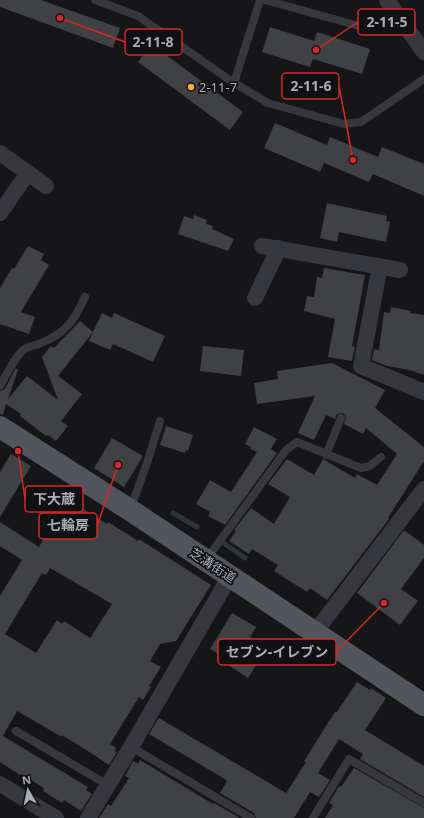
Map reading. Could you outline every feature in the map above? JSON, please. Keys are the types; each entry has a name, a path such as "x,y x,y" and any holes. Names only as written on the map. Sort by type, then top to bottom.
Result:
{"main road":[{"name":"芝溝街道","path":"0,427 130,510 424,705"}],"street":[{"path":"387,0 424,52"},
{"path":"0,152 46,186"},
{"path":"0,213 28,174"},
{"path":"262,246 400,270"},
{"path":"255,298 279,248"},
{"path":"380,266 361,366 424,392"},
{"path":"314,632 424,489"},
{"path":"88,818 230,576"},
{"path":"0,784 56,818"}],"lane":[{"path":"95,0 138,16 234,83 268,103 344,124 361,122 424,79"},
{"path":"234,83 260,0"},
{"path":"265,0 359,26"},
{"path":"0,386 18,356 26,348 47,341 66,328 76,317 85,297"},
{"path":"326,455 341,418"},
{"path":"130,510 160,422"},
{"path":"206,560 286,450 297,442 361,468 370,466 382,457"},
{"path":"16,731 108,785"},
{"path":"131,747 251,818"},
{"path":"313,818 349,759 424,803"}],"building":[{"path":"0,0 41,0 120,28 113,48 0,7"},
{"path":"270,27 314,41 317,32 370,49 362,74 313,59 310,67 262,52"},
{"name":"2-11-7","path":"151,44 243,112 230,130 138,62"},
{"path":"275,123 327,145 330,137 378,157 382,147 424,164 424,196 373,174 369,182 324,163 320,172 264,148"},
{"path":"327,203 387,216 386,221 390,222 386,242 339,232 337,242 320,238"},
{"path":"194,215 207,220 206,224 213,226 212,229 234,239 228,251 178,234 184,216 193,219"},
{"path":"28,246 44,254 41,260 49,265 21,312 35,317 29,334 0,324 0,288"},
{"path":"324,268 365,275 352,346 355,347 352,361 328,357 335,319 304,311 307,296 314,297 317,277 322,278"},
{"path":"391,307 411,311 410,313 424,315 424,375 410,370 387,366 372,360 374,349 379,350 384,312 390,313"},
{"path":"102,313 112,318 114,313 165,336 153,362 113,344 110,350 89,341"},
{"path":"80,321 93,332 58,376 82,394 61,421 68,426 56,441 48,435 46,436 20,416 21,414 6,404 3,415 0,414 0,391 5,389 16,368 18,370 8,399 27,376 58,400 42,357 51,346 54,348"},
{"path":"203,346 244,350 241,376 200,371"},
{"path":"332,363 385,390 375,408 424,447 424,461 388,518 389,519 327,600 310,588 307,592 274,571 278,565 252,549 249,554 229,541 236,531 234,530 251,508 274,524 290,497 268,484 287,459 314,475 323,459 355,478 357,474 377,485 397,454 366,428 363,434 344,424 346,417 343,413 337,414 335,419 326,415 314,440 298,433 315,396 257,404 254,383 278,379 277,371"},
{"path":"166,426 193,435 188,451 186,450 185,453 160,445"},
{"path":"254,427 277,439 271,449 277,453 225,525 208,516 210,512 196,504 210,480 231,492 257,452 250,449 251,447 245,444"},
{"path":"112,438 143,456 124,487 94,468"},
{"path":"11,454 31,466 0,517 0,472"},
{"path":"50,487 107,524 108,522 138,541 139,539 211,585 176,641 160,644 150,661 161,667 149,686 151,687 143,700 139,697 110,744 116,748 115,751 117,752 109,765 62,735 62,737 17,711 3,736 88,787 86,790 92,794 81,811 64,800 62,803 43,791 44,788 0,762 0,596 22,560 0,546 0,522 39,547 55,520 36,509","holes":["50,568 112,604 90,638 64,621 62,624 57,620 36,653 5,634 42,573 46,575"]},
{"path":"404,530 424,545 424,558 401,589 418,601 400,625 357,593"},
{"path":"232,613 256,627 250,637 267,648 248,678 227,664 229,660 210,649"},
{"path":"357,682 370,690 371,688 386,698 365,730 424,766 424,797 360,759 363,754 339,739 318,773 330,780 319,797 310,792 294,818 256,818 254,813 220,793 227,781 149,734 159,718 286,793 335,712 336,713"},
{"path":"140,760 213,804 214,803 240,818 99,818 108,804 111,806 129,778 125,776 133,761 138,764"},
{"path":"354,768 424,808 424,818 325,818 333,805 329,803 339,786 341,787"}],"waterway":[{"path":"173,513 197,527"},
{"path":"225,544 245,558"}],"place":[{"name":"2-11-8","path":"60,18"},
{"name":"2-11-5","path":"316,50"},
{"name":"2-11-7","path":"191,87"},
{"name":"2-11-6","path":"353,160"},
{"name":"下大蔵","path":"18,451"},
{"name":"七輪房","path":"118,465"},
{"name":"セブン-イレブン","path":"384,603"}]}
